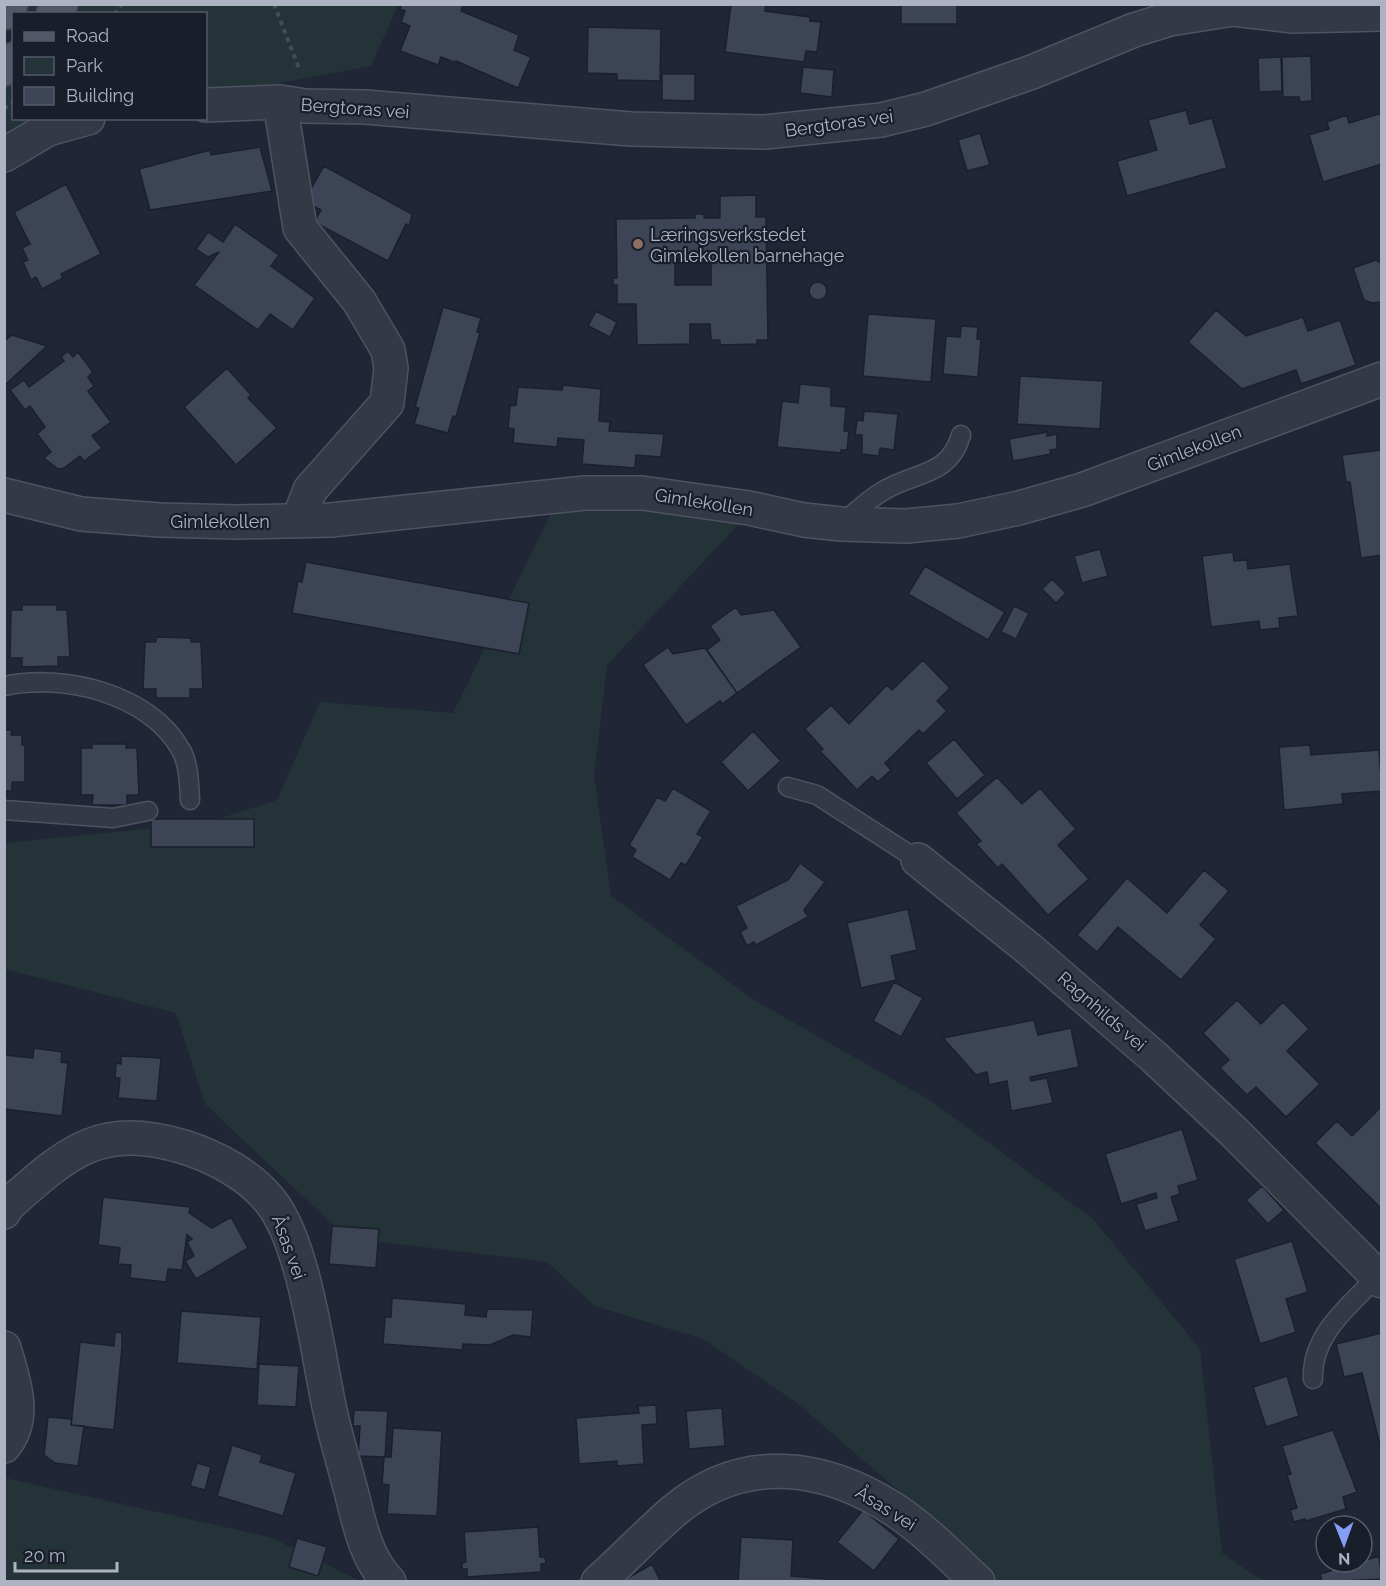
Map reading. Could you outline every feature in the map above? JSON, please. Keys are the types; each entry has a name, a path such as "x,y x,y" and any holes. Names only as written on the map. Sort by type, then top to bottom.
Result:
{"main road":[{"path":"4,13 11,4"}],"street":[{"name":"Bergtoras vei","path":"207,105 293,104 365,107 631,129 765,132 880,120 926,109 1032,72 1134,30 1170,20 1233,9 1293,16 1382,14"},
{"name":"Bergtoras vei","path":"293,104 300,228 359,301 388,350 391,368 387,403 310,490 298,521"},
{"path":"4,155 48,129 81,120"},
{"name":"Gimlekollen","path":"4,495 81,514 160,520 298,521 331,520 585,493 642,493 841,525 906,526 958,521 1019,508 1144,468 1204,443 1382,379"},
{"name":"Ragnhilds vei","path":"918,860 1029,949 1154,1057 1234,1132 1379,1279"},
{"name":"Åsas vei","path":"5,1208 54,1164 79,1149 105,1139 140,1137 188,1148 226,1165 252,1183 272,1203 294,1251 330,1412 364,1540 375,1563 389,1581"},
{"path":"4,1348 17,1399 16,1424 4,1446"},
{"name":"Åsas vei","path":"598,1581 676,1509 709,1488 761,1470 787,1470 826,1477 861,1490 905,1517 978,1581"}],"lane":[{"path":"841,525 883,491 947,463 956,452 961,435"},
{"path":"4,686 36,683 91,689 146,711 164,726 182,751 190,800"},
{"name":"Ragnhilds vei","path":"788,787 816,795 918,860"},
{"path":"4,810 113,818 148,811"},
{"path":"1313,1379 1317,1348 1334,1320 1379,1279"}],"path":[{"path":"274,4 298,62 293,104"}],"green space":[{"path":"27,4 398,5 371,66 207,97 207,12 26,12"},
{"path":"12,49 12,120 108,120 5,145 4,60"},
{"path":"562,491 747,515 607,665 594,775 611,896 754,1000 931,1101 1093,1219 1200,1349 1222,1553 1263,1581 995,1581 945,1531 797,1403 703,1339 595,1306 547,1262 347,1238 205,1104 176,1013 5,969 4,843 206,823 277,800 320,702 453,713"},
{"path":"5,1478 270,1537 360,1581 5,1582"}],"building":[{"path":"402,4 463,4 461,11 519,35 514,50 531,57 518,88 456,61 456,63 441,57 438,65 400,51 410,26 401,22 405,11 400,9"},
{"path":"731,4 766,4 765,11 810,17 810,21 821,22 817,52 806,51 804,62 725,52"},
{"path":"957,4 957,24 901,24 901,5 868,5"},
{"path":"588,27 661,29 660,81 617,80 617,74 587,73"},
{"path":"1311,56 1312,101 1300,102 1299,97 1283,97 1282,57"},
{"path":"1281,57 1282,91 1259,92 1258,58"},
{"path":"803,67 834,70 832,97 800,93"},
{"path":"662,74 695,74 695,101 662,100"},
{"path":"1186,110 1190,124 1212,118 1227,168 1127,196 1117,161 1157,150 1148,120"},
{"path":"1382,113 1382,164 1323,182 1309,135 1329,129 1327,122 1347,115 1349,123"},
{"path":"980,133 990,165 967,171 958,140"},
{"path":"260,147 272,191 150,210 139,169 210,150 211,155"},
{"path":"324,166 412,214 409,227 406,224 388,261 314,222 321,210 304,201"},
{"path":"66,184 101,254 61,274 63,278 42,289 36,277 31,280 23,262 28,260 22,248 30,244 14,212"},
{"path":"756,195 756,217 766,217 768,340 757,340 757,344 720,345 720,340 711,340 710,324 690,324 690,344 637,345 636,304 617,304 617,285 613,285 613,278 617,278 616,219 695,218 695,214 704,214 704,218 720,218 720,196","holes":["711,257 711,285 675,285 675,258"]},
{"path":"235,224 279,255 271,266 315,298 293,330 270,314 258,330 194,285 219,252 208,257 196,249 208,232 223,242"},
{"path":"1376,260 1382,264 1382,302 1372,303 1364,300 1353,268"},
{"path":"818,282 824,285 827,291 824,297 818,300 812,297 809,291 812,285"},
{"path":"443,307 481,318 477,332 480,333 456,417 453,416 448,433 414,424 419,408 415,407"},
{"path":"1216,310 1246,336 1303,317 1308,331 1340,320 1356,365 1301,384 1296,370 1242,389 1188,342"},
{"path":"596,311 617,322 610,337 588,326"},
{"path":"868,314 936,319 931,382 863,376"},
{"path":"961,326 978,327 977,339 981,339 978,377 943,374 946,336 960,337"},
{"path":"12,335 47,346 4,386 4,341"},
{"path":"68,351 73,357 78,352 93,372 88,377 94,386 88,391 111,422 92,436 102,448 84,461 80,456 64,468 58,469 44,458 51,452 37,434 45,427 30,406 25,410 10,390 24,380 29,387 64,361 61,357"},
{"path":"227,368 251,395 248,398 277,428 236,465 184,407"},
{"path":"1020,376 1103,381 1100,429 1017,424"},
{"path":"800,384 831,387 831,406 846,407 844,431 849,431 847,450 841,450 841,453 777,447 782,401 798,403"},
{"path":"563,385 601,389 599,421 610,422 609,431 664,434 661,457 636,455 635,468 582,464 584,440 558,438 557,447 513,443 514,429 508,428 510,406 516,405 518,387 562,390"},
{"path":"864,411 898,414 894,450 880,448 879,456 862,454 862,435 855,435 857,420 863,421"},
{"path":"1047,432 1047,436 1057,434 1057,449 1050,450 1051,454 1013,461 1009,439"},
{"path":"1381,450 1382,555 1361,558 1350,482 1346,482 1342,455"},
{"path":"1100,549 1108,576 1082,583 1074,556"},
{"path":"1233,552 1234,561 1247,560 1248,569 1290,564 1298,616 1279,618 1280,628 1260,630 1259,621 1211,627 1202,556"},
{"path":"306,562 529,603 519,654 292,613 298,581 302,582"},
{"path":"925,566 1005,612 988,640 908,594"},
{"path":"1052,579 1066,593 1056,603 1042,589"},
{"path":"22,605 57,605 57,610 67,610 70,657 58,657 58,666 22,667 22,658 10,658 11,610 22,610"},
{"path":"1014,606 1029,613 1016,639 1001,632"},
{"path":"736,607 741,615 774,610 801,647 737,693 707,650 720,640 710,626"},
{"path":"156,637 191,638 191,642 201,642 203,689 190,689 190,698 156,698 156,689 143,689 145,642 156,642"},
{"path":"668,647 673,654 705,648 737,693 722,704 720,701 686,725 643,665"},
{"path":"923,660 950,688 937,701 947,711 923,734 919,730 885,763 891,770 878,782 872,776 857,790 820,751 823,749 805,729 831,705 849,724 887,685 892,690"},
{"path":"4,730 12,730 11,735 22,735 22,745 25,745 25,782 12,782 12,791 4,791"},
{"path":"753,731 781,761 748,791 721,762"},
{"path":"954,739 985,775 957,799 926,763"},
{"path":"92,744 126,744 126,748 137,748 139,795 127,795 127,805 92,805 93,795 81,795 81,748 92,748"},
{"path":"1310,745 1311,755 1379,750 1382,791 1342,794 1343,804 1284,810 1279,747"},
{"path":"997,777 1022,804 1040,788 1076,829 1058,845 1089,879 1048,915 1002,864 998,868 976,844 981,841 956,813"},
{"path":"673,788 711,811 697,834 703,837 686,865 681,863 670,880 632,857 636,850 629,845 657,797 665,801"},
{"path":"151,819 254,819 254,847 151,847"},
{"path":"800,863 825,882 804,910 808,917 756,945 754,942 747,946 740,932 747,928 736,906 788,880"},
{"path":"1204,870 1229,891 1200,925 1216,939 1181,980 1118,927 1097,952 1077,935 1127,878 1167,913"},
{"path":"908,909 917,950 891,956 896,980 861,988 847,923"},
{"path":"894,982 923,998 901,1037 873,1021"},
{"path":"1237,1000 1261,1024 1283,1002 1309,1029 1287,1051 1320,1084 1286,1117 1256,1087 1247,1095 1220,1068 1229,1060 1203,1033"},
{"path":"1034,1020 1038,1035 1071,1028 1079,1067 1030,1077 1031,1081 1047,1078 1053,1103 1011,1111 1007,1081 989,1085 987,1072 976,1075 943,1038"},
{"path":"34,1048 62,1052 61,1062 68,1063 62,1116 4,1109 4,1055 33,1058"},
{"path":"121,1056 161,1058 157,1101 118,1098 120,1078 115,1078 116,1063 121,1064"},
{"path":"1382,1106 1382,1209 1315,1143 1337,1121 1352,1136"},
{"path":"1182,1129 1198,1180 1178,1186 1180,1194 1171,1197 1179,1221 1145,1231 1136,1204 1157,1198 1156,1193 1121,1204 1105,1154"},
{"path":"1262,1186 1284,1210 1268,1224 1246,1200"},
{"path":"103,1197 190,1207 189,1213 212,1228 231,1217 248,1248 196,1279 185,1261 194,1256 187,1242 192,1239 187,1235 182,1270 168,1269 166,1282 130,1278 131,1265 118,1264 120,1248 98,1245"},
{"path":"332,1226 379,1229 376,1268 329,1264"},
{"path":"1292,1241 1308,1292 1286,1299 1296,1332 1260,1344 1234,1259"},
{"path":"392,1298 466,1304 465,1315 486,1317 487,1309 533,1310 531,1337 513,1335 490,1345 463,1344 462,1350 383,1344 385,1317 391,1317"},
{"path":"181,1311 261,1317 257,1369 177,1363"},
{"path":"115,1332 122,1333 122,1347 114,1430 71,1425 80,1342 114,1346"},
{"path":"1382,1333 1382,1453 1362,1373 1344,1377 1336,1344"},
{"path":"259,1364 299,1366 296,1407 257,1405"},
{"path":"1287,1376 1299,1416 1266,1427 1253,1387"},
{"path":"656,1405 657,1424 642,1425 644,1464 617,1466 617,1461 579,1464 576,1418 639,1413 638,1406"},
{"path":"722,1408 725,1446 689,1449 686,1411"},
{"path":"354,1410 388,1411 385,1457 358,1456 360,1426 353,1426"},
{"path":"48,1417 72,1419 71,1425 84,1426 78,1466 55,1463 44,1455"},
{"path":"393,1428 442,1431 437,1516 387,1514 389,1485 382,1484 384,1457 391,1457"},
{"path":"1333,1430 1357,1492 1343,1497 1346,1509 1329,1514 1314,1514 1314,1519 1294,1522 1290,1510 1297,1508 1287,1475 1291,1474 1282,1446"},
{"path":"232,1445 262,1455 260,1462 296,1473 283,1516 217,1496"},
{"path":"197,1463 211,1467 205,1490 190,1486"},
{"path":"863,1510 899,1539 874,1571 837,1542"},
{"path":"538,1527 540,1557 545,1557 546,1563 541,1564 541,1572 467,1577 467,1569 462,1569 462,1563 466,1562 464,1532"},
{"path":"741,1537 793,1540 791,1576 827,1579 827,1582 738,1582"},
{"path":"297,1538 327,1547 318,1576 289,1567"},
{"path":"1379,1556 1382,1579 1322,1582 1320,1574 1374,1574 1374,1558"},
{"path":"652,1564 661,1582 621,1582"}],"place":[{"name":"Læringsverkstedet Gimlekollen barnehage","path":"638,244"}]}
